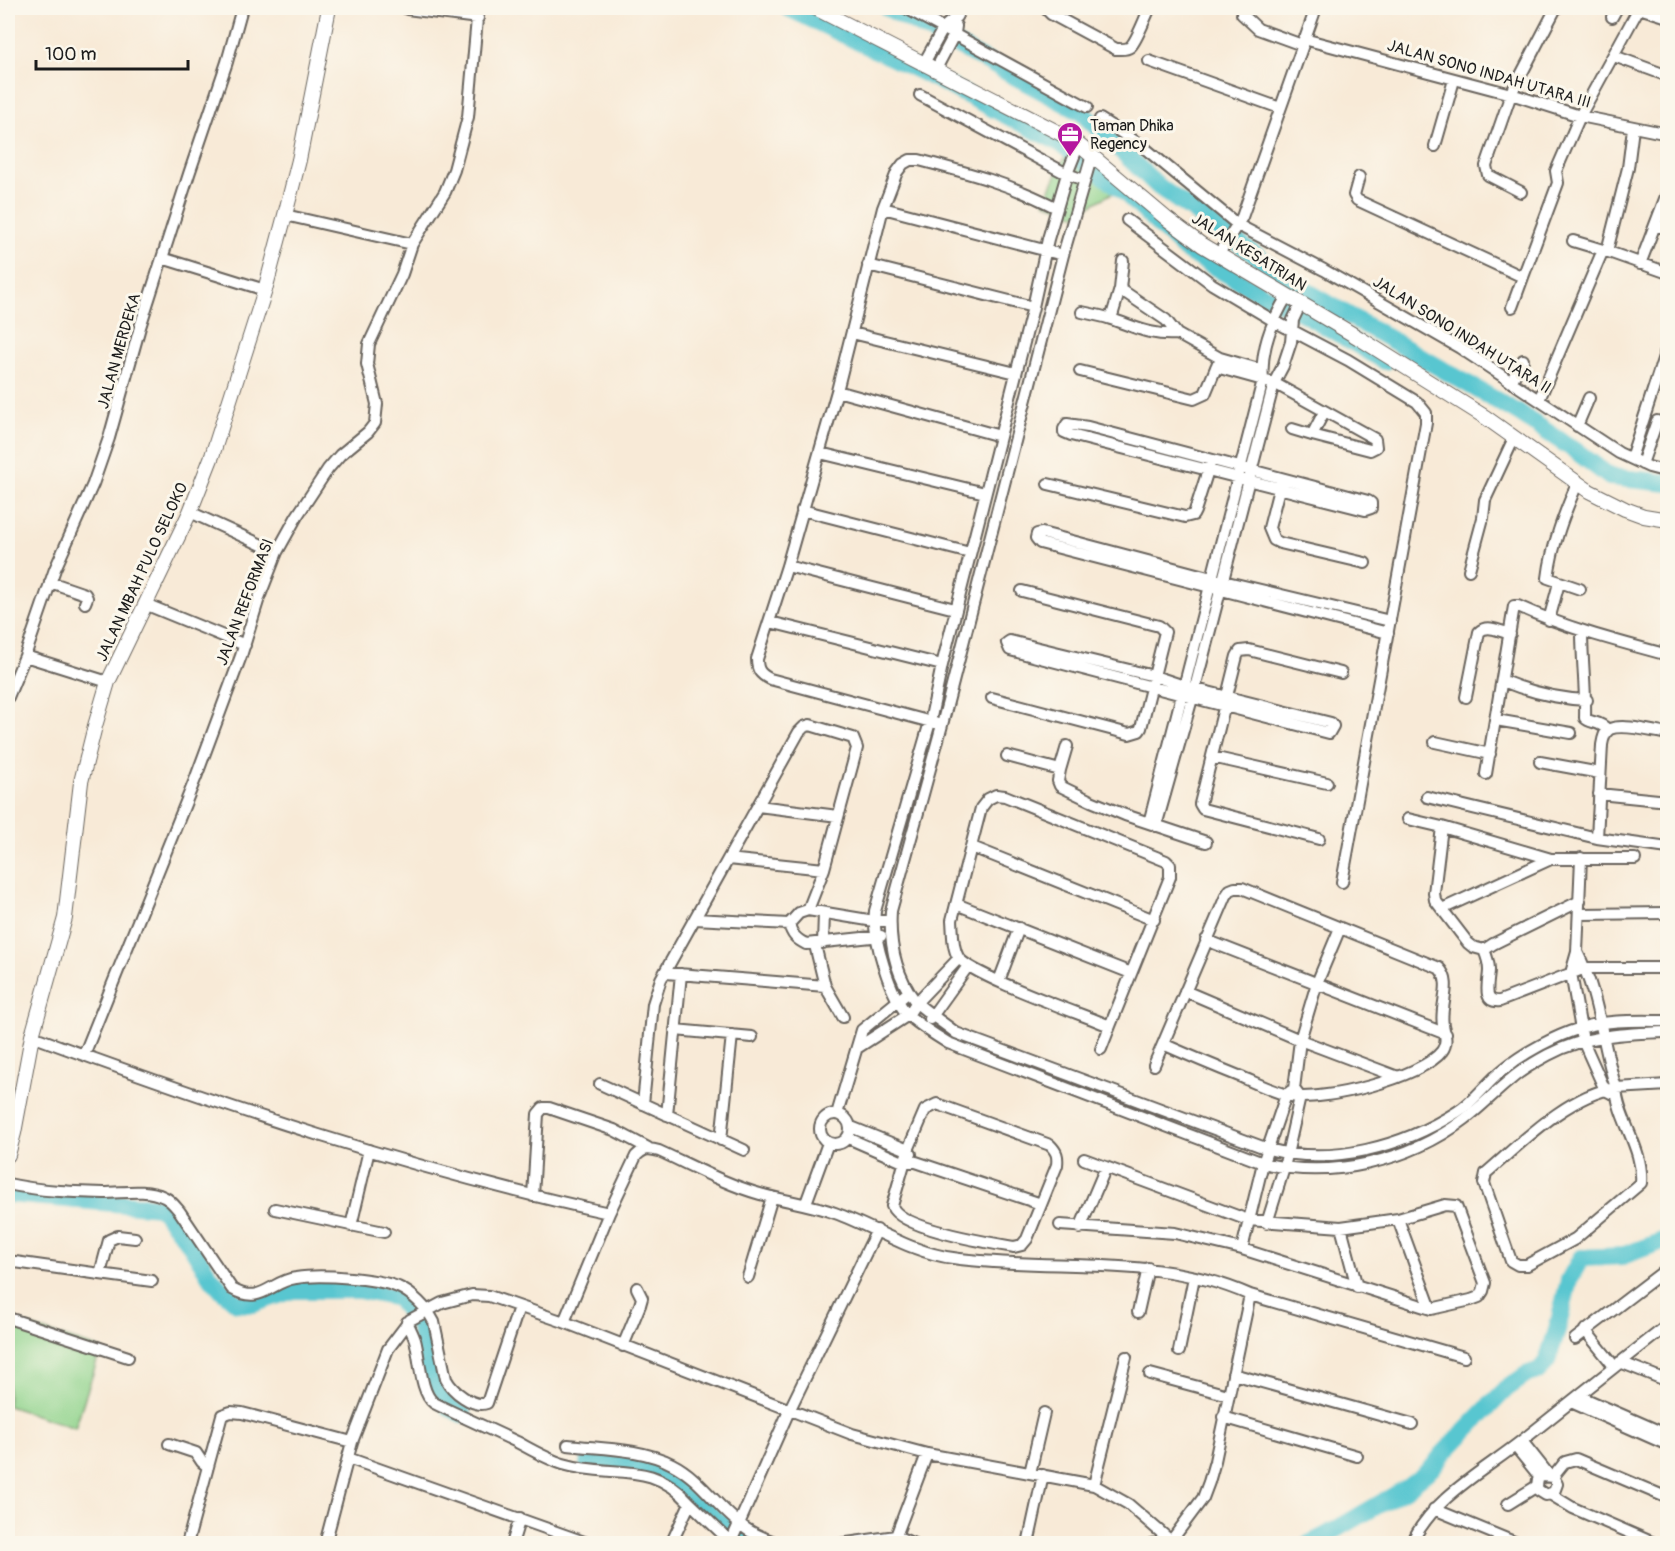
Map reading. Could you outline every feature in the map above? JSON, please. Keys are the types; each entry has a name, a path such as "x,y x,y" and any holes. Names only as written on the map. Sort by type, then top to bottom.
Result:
{"street":[{"name":"JALAN MERDEKA","path":"8,697 25,656 50,582 97,473 162,258 232,46 242,8"},
{"name":"JALAN MBAH PULO SELOKO","path":"8,1155 32,1036 65,918 81,782 108,682 207,474 265,290 285,215 299,160 329,8"},
{"name":"JALAN KESATRIAN","path":"815,8 932,63 1077,147 1167,219 1220,252 1286,298 1475,411 1577,483 1625,509 1668,520"},
{"path":"906,8 953,37 1088,107"},
{"path":"1045,8 1069,24 1116,49 1123,50 1134,42 1150,8"},
{"path":"1220,252 1236,229 1316,8"},
{"path":"1521,192 1492,178 1486,171 1511,94 1556,8"},
{"path":"1512,308 1558,183 1556,171 1580,116 1639,8 1668,17"},
{"path":"407,9 478,13"},
{"path":"932,63 942,31 959,12"},
{"path":"932,63 953,37 959,12"},
{"name":"JALAN REFORMASI","path":"84,1055 196,777 277,552 323,476 340,455 368,432 375,423 377,404 366,364 369,344 402,274 412,244 445,192 454,170 468,117 478,13"},
{"name":"JALAN SONO INDAH UTARA III","path":"1242,14 1258,29 1303,42 1511,94 1580,116 1668,134"},
{"path":"1614,57 1668,76"},
{"path":"1149,61 1280,108"},
{"path":"1435,146 1454,80"},
{"path":"920,95 1067,174 1085,175"},
{"name":"JALAN SONO INDAH UTARA II","path":"1100,119 1141,146 1236,229 1324,270 1417,322 1619,453 1642,464 1668,472"},
{"path":"1539,400 1605,250 1628,168 1633,128"},
{"path":"1077,147 1048,239 1033,308 942,665 930,722 896,834 874,921 875,938 888,979 908,1014 948,1043 1263,1163 1306,1170 1349,1167 1394,1157 1422,1147 1467,1118 1512,1078 1550,1054 1583,1041 1625,1033 1668,1032"},
{"path":"1092,157 1063,255 942,725 891,911 890,934 900,973 916,1003 956,1033 1112,1092 1287,1154 1342,1154 1379,1147 1414,1135 1458,1112 1504,1068 1544,1044 1580,1028 1601,1023 1668,1021"},
{"path":"942,725 762,675 757,667 757,659 820,453 883,208 897,172 903,164 910,160 919,160 986,177 1016,188 1057,208"},
{"path":"1359,177 1354,195 1357,200 1523,276"},
{"path":"1640,264 1668,191"},
{"path":"883,208 1063,255"},
{"path":"285,215 412,244"},
{"path":"1127,220 1212,284 1292,325 1417,402 1426,413 1427,418 1342,882"},
{"path":"1655,225 1668,229"},
{"path":"1048,239 1067,243"},
{"path":"1573,241 1668,273"},
{"path":"162,258 265,290"},
{"path":"1112,319 1123,261"},
{"path":"868,265 1033,308"},
{"path":"1119,289 1166,320 1177,334 1218,362 1266,378 1375,439 1376,447 1370,450 1292,429"},
{"path":"1153,824 1245,474 1266,378 1262,359 1286,298"},
{"path":"1266,378 1288,351 1292,325 1300,305"},
{"path":"1082,312 1112,319 1132,328 1160,336 1177,334"},
{"path":"852,333 1016,373"},
{"path":"1631,458 1668,344"},
{"path":"1511,382 1523,360"},
{"path":"1080,371 1194,399 1205,394 1218,362"},
{"path":"837,391 1000,436"},
{"path":"1577,426 1589,398"},
{"path":"1008,405 1023,408"},
{"path":"1312,435 1324,412"},
{"path":"1642,464 1657,421"},
{"path":"1469,570 1483,518 1485,500 1514,438"},
{"path":"1124,442 1280,483 1368,501 1371,502 1371,508 1365,510 1280,483"},
{"path":"820,453 985,493"},
{"path":"1048,483 1185,518 1193,515 1210,465"},
{"path":"1280,483 1269,528 1274,540 1365,563"},
{"path":"1577,483 1566,510 1548,578 1580,589"},
{"path":"802,510 970,553"},
{"path":"190,512 277,552"},
{"path":"980,517 994,520"},
{"path":"976,532 990,536"},
{"path":"1118,558 1040,543 1036,537 1037,534 1042,534 1118,558 1389,627"},
{"path":"787,566 956,609"},
{"path":"50,582 85,594 86,603"},
{"path":"1549,620 1559,583"},
{"path":"992,698 1129,734 1141,728 1165,632 1159,626 1022,591"},
{"path":"145,604 244,645"},
{"path":"1486,774 1503,681 1512,611 1516,605 1582,632 1668,656"},
{"path":"770,622 942,665"},
{"path":"1466,697 1479,632 1489,628 1510,634"},
{"path":"1582,632 1582,664 1587,720 1601,723 1608,730"},
{"path":"1069,660 1010,650 1006,643 1012,641 1069,660 1298,720"},
{"path":"1319,839 1201,807 1201,799 1237,656 1244,649 1341,673"},
{"path":"25,656 108,682"},
{"path":"1503,681 1539,693 1573,700 1587,700"},
{"path":"934,706 946,709"},
{"path":"1496,720 1571,733"},
{"path":"643,1104 652,1004 661,979 799,732 810,725 853,738 857,753 824,869 808,910"},
{"path":"1608,730 1626,728 1668,734"},
{"path":"1597,838 1603,738 1608,730"},
{"path":"1435,742 1490,754"},
{"path":"1067,746 1058,781 1060,786 1091,801 1206,842"},
{"path":"1007,756 1060,770"},
{"path":"1212,757 1328,783"},
{"path":"1540,762 1600,773"},
{"path":"917,766 929,769"},
{"path":"1101,1049 1154,920 1170,877 1170,865 1166,861 1016,800 996,795 987,799 981,807 952,920 953,936 959,958 981,974 1110,1026"},
{"path":"1599,795 1668,801"},
{"path":"1427,797 1597,838 1668,848"},
{"path":"758,806 838,816"},
{"path":"1408,819 1551,859 1635,859"},
{"path":"1442,827 1434,893 1438,906 1473,947 1484,950 1580,901"},
{"path":"896,834 910,838"},
{"path":"972,848 1154,920"},
{"path":"1581,858 1577,952 1571,973 1580,1028 1583,1041 1613,1092 1635,1144 1641,1183 1575,1239 1527,1265 1518,1265 1511,1261 1484,1183 1486,1173 1556,1115 1583,1099 1613,1092 1668,1085"},
{"path":"728,859 824,869"},
{"path":"1442,909 1551,859"},
{"path":"1154,1065 1226,896 1230,890 1235,888 1242,888 1439,968 1447,983 1442,1008 1446,1034 1445,1045 1441,1053 1399,1078 1362,1088 1293,1094 1163,1044"},
{"path":"956,904 1131,973"},
{"path":"789,924 799,913 808,910 874,921 890,921"},
{"path":"1580,914 1668,913"},
{"path":"824,914 819,944 825,986 843,1017"},
{"path":"695,919 789,924"},
{"path":"789,924 791,933 797,940 806,944 875,938 890,934"},
{"path":"999,981 1019,928"},
{"path":"1267,1223 1287,1154 1300,1040 1317,983 1340,928"},
{"path":"1206,940 1446,1034"},
{"path":"1484,950 1489,970 1488,997 1495,1001 1586,968 1668,968"},
{"path":"1577,952 1586,968 1601,1023 1613,1092"},
{"path":"857,1048 908,1014 959,958"},
{"path":"925,1028 969,966"},
{"path":"666,973 825,986"},
{"path":"667,1115 681,974"},
{"path":"1185,991 1300,1040 1399,1078"},
{"path":"837,1114 862,1030 910,992"},
{"path":"675,1030 752,1037"},
{"path":"722,1140 732,1035"},
{"path":"32,1036 240,1110 369,1150 459,1177 609,1213"},
{"path":"600,1084 744,1150"},
{"path":"1107,1104 1112,1092"},
{"path":"1242,1249 1263,1163 1293,1094"},
{"path":"937,1104 1050,1145 1056,1150 1058,1157 1027,1239 1022,1245 1014,1247 949,1234 903,1219 893,1210 892,1206 903,1162 925,1110 937,1104"},
{"path":"533,1196 538,1114 543,1108 549,1108 614,1130 648,1148 726,1182 772,1197 806,1203 877,1230 921,1250 952,1258 1148,1268 1194,1277 1464,1357"},
{"path":"837,1114 849,1121 850,1132 843,1143 835,1145 828,1143 822,1137 820,1128 822,1120 829,1115 837,1114"},
{"path":"850,1132 908,1150 916,1162"},
{"path":"850,1132 903,1162 916,1162 1041,1204"},
{"path":"806,1203 828,1143"},
{"path":"564,1322 609,1213 636,1156 641,1150 648,1148"},
{"path":"351,1227 369,1150"},
{"path":"1060,1225 1175,1233 1242,1249 1431,1310 1479,1297 1484,1291 1485,1283 1456,1206 1445,1205 1398,1219 1341,1227 1248,1221 1084,1160"},
{"path":"1080,1228 1106,1167"},
{"path":"8,1184 47,1191 135,1192 162,1196 171,1200 232,1289 240,1294 248,1296 262,1293 294,1278 310,1277 361,1280 397,1287 406,1292 434,1322 447,1382 470,1401 480,1405 487,1402 519,1307"},
{"path":"748,1277 772,1197"},
{"path":"274,1209 351,1227 384,1232"},
{"path":"1398,1219 1431,1310"},
{"path":"1341,1227 1357,1287"},
{"path":"733,1535 789,1411 877,1230"},
{"path":"100,1275 109,1240 118,1236 135,1238"},
{"path":"8,1261 152,1281"},
{"path":"1138,1312 1148,1268"},
{"path":"1575,1339 1668,1268"},
{"path":"1179,1351 1194,1277"},
{"path":"623,1346 642,1298 637,1288"},
{"path":"325,1544 352,1442 388,1349 408,1321 442,1303 472,1295 489,1296 564,1322 852,1434 927,1454 1094,1485 1128,1504 1171,1542"},
{"path":"1151,1544 1171,1542 1203,1498 1215,1461 1250,1295"},
{"path":"8,1318 128,1357"},
{"path":"408,1321 425,1388 434,1403 563,1464 594,1470 653,1476 676,1489 690,1503 733,1535"},
{"path":"1411,1544 1426,1517 1434,1509 1668,1325"},
{"path":"1585,1330 1617,1364 1668,1381"},
{"path":"1094,1485 1126,1357"},
{"path":"1150,1374 1228,1395"},
{"path":"1233,1374 1412,1424"},
{"path":"1575,1399 1634,1426 1668,1445"},
{"path":"187,1544 222,1415 242,1413 352,1442"},
{"path":"1030,1473 1044,1413"},
{"path":"1223,1417 1357,1456"},
{"path":"1634,1426 1668,1434"},
{"path":"1519,1443 1545,1479 1557,1484 1550,1494"},
{"path":"169,1444 196,1453 208,1467"},
{"path":"568,1444 651,1456 672,1464 690,1477 733,1535"},
{"path":"896,1536 927,1454"},
{"path":"348,1458 590,1544"},
{"path":"1508,1504 1545,1479 1565,1462 1576,1459 1668,1498"},
{"path":"1028,1544 1043,1475"},
{"path":"1545,1479 1542,1494 1550,1494 1574,1508 1656,1544"},
{"path":"671,1544 690,1503"},
{"path":"1434,1509 1519,1544"},
{"path":"512,1544 520,1518"},
{"path":"733,1535 748,1530 777,1544"},
{"path":"840,1544 896,1536 914,1544"}],"green space":[{"path":"1072,141 1126,185 1075,215 1044,202"},
{"path":"8,1319 101,1349 75,1428 8,1406"}],"waterway":[{"path":"788,8 924,73 1060,143 1118,186 1185,250 1265,296 1305,314 1385,361"},
{"path":"888,8 1081,112 1159,187 1308,292 1520,414 1576,451 1610,477 1668,483"},
{"path":"8,1194 160,1207 192,1247 209,1275 237,1303 253,1304 293,1290 359,1290 398,1298 419,1326 424,1356 439,1396 450,1408 463,1414"},
{"path":"1309,1544 1407,1488 1432,1468 1506,1389 1526,1375 1540,1370 1547,1361 1557,1330 1569,1280 1581,1258 1622,1256 1668,1239"},
{"path":"588,1464 627,1465 660,1471 688,1490 711,1515 749,1544"}],"place":[{"name":"Taman Dhika Regency","path":"1070,158"}]}
